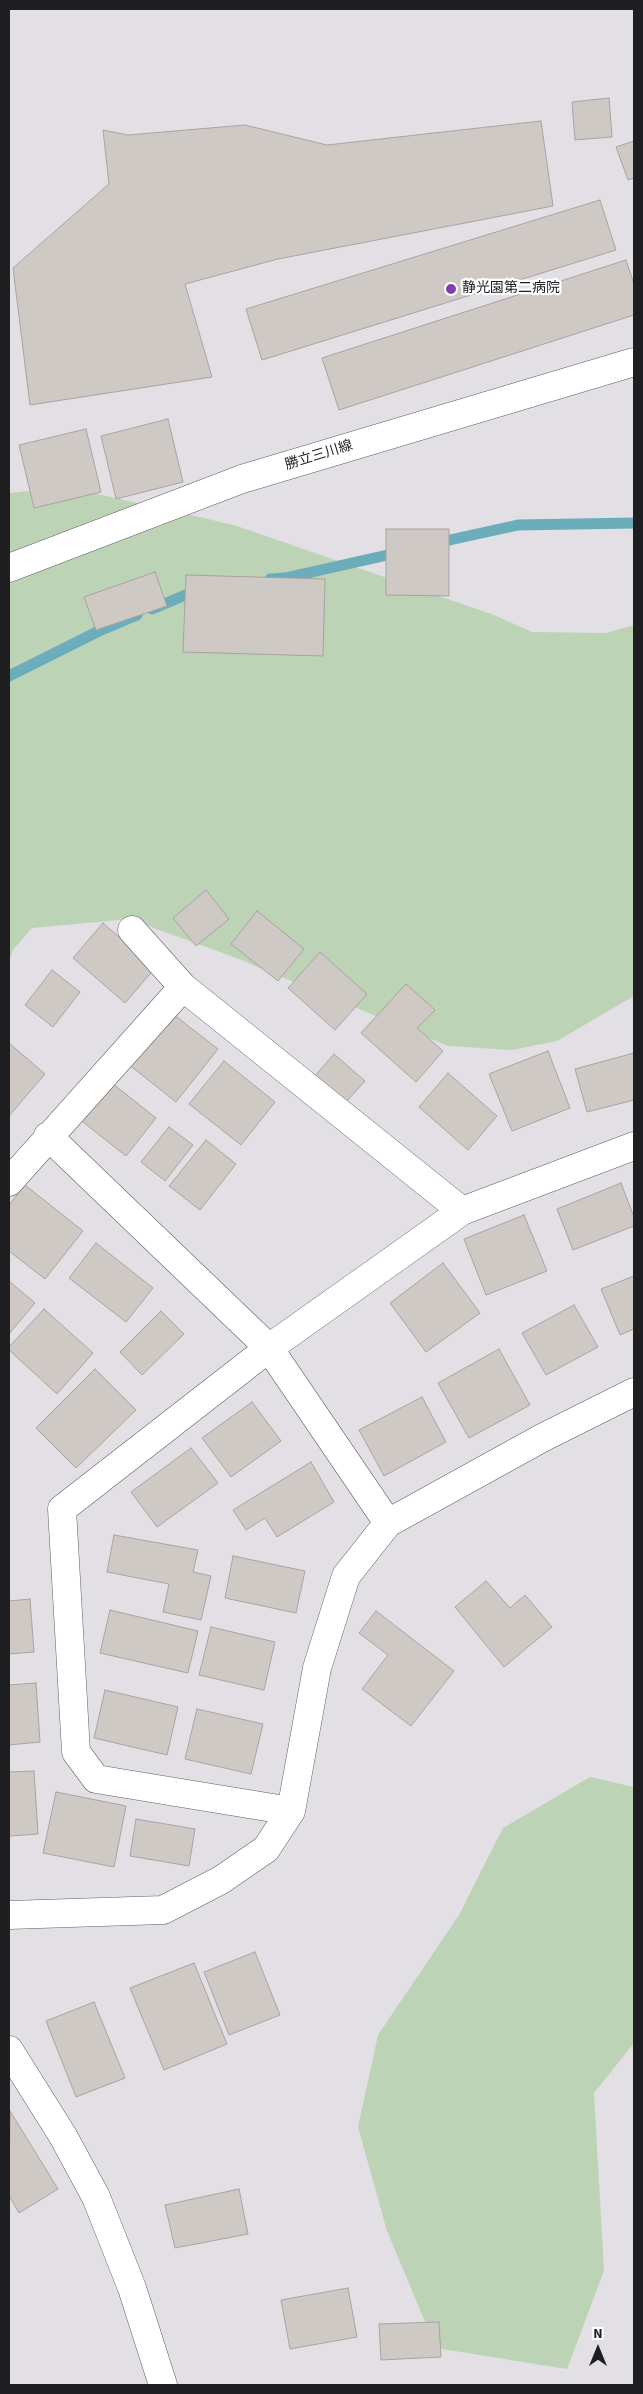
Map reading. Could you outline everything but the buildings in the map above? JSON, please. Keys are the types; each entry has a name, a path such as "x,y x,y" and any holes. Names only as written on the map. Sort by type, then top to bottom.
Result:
{"street":[{"name":"勝立三川線","path":"9,568 242,479 634,362"},
{"path":"132,930 183,987 462,1211"},
{"path":"9,1182 48,1136 183,987"},
{"path":"48,1136 269,1348 388,1523"},
{"path":"291,1811 96,1779 76,1752 62,1509 269,1348 462,1211 634,1146"},
{"path":"9,1915 163,1910 220,1880 266,1849 291,1811 318,1668 346,1576 388,1523 542,1438 634,1392"},
{"path":"9,2050 63,2136 96,2197 132,2288 163,2385"}],"green space":[{"path":"67,487 234,525 494,615 532,632 606,633 634,625 634,996 557,1041 512,1050 448,1046 239,959 129,919 32,928 13,950 9,962 9,493"},
{"path":"590,1777 634,1787 634,2043 594,2093 604,2271 567,2369 436,2348 387,2231 358,2127 378,2035 459,1915 503,1828"}],"waterway":[{"path":"436,543 518,525 634,523"},
{"path":"270,579 285,578 401,552"},
{"path":"152,609 200,589"},
{"path":"9,676 99,631 137,615"}],"place":[{"name":"静光園第二病院","path":"451,289"}]}
